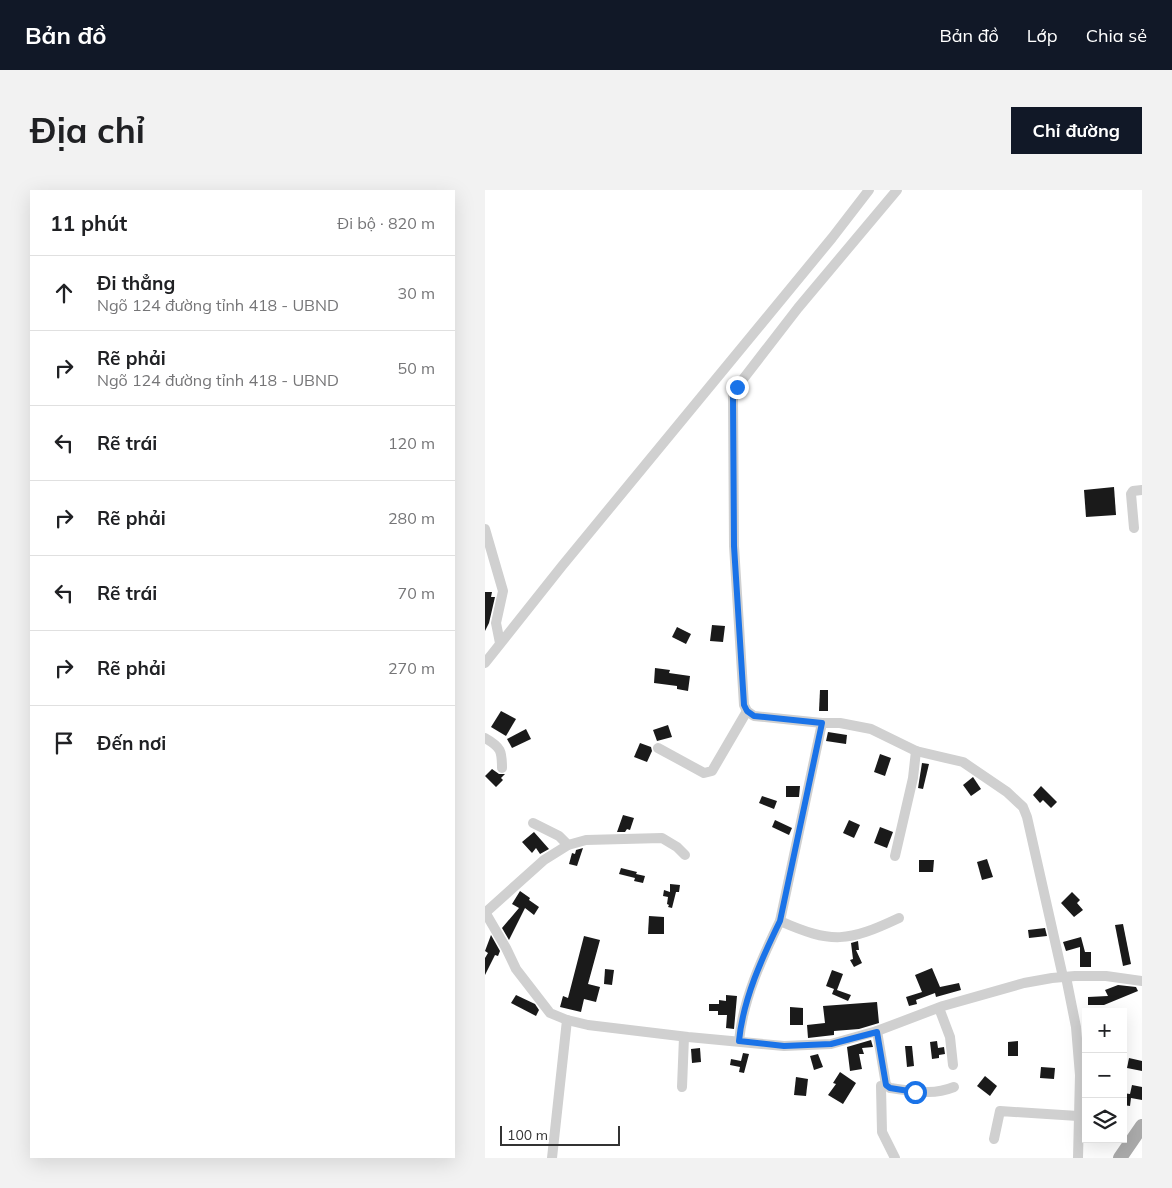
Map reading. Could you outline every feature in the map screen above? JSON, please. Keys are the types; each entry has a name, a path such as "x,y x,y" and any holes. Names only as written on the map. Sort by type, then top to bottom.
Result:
{"main road":[{"path":"1120,1158 1142,1126"}],"street":[{"path":"485,663 574,550 833,238 869,190"},
{"path":"897,190 798,308 737,387 733,397 734,546 744,705 747,711 754,716 840,723 871,729 916,751 963,762 1007,792 1023,807 1027,816 1076,1027 1080,1075 1078,1158"},
{"path":"1133,528 1131,494 1133,491 1142,490"},
{"path":"485,529 503,591 496,623 500,643"},
{"path":"658,748 704,773 713,771 747,711"},
{"path":"739,1041 741,1020 750,992 780,921 822,723"},
{"path":"485,738 497,746 502,754 502,768"},
{"path":"895,856 913,778 916,751"},
{"path":"533,823 559,836 568,845"},
{"path":"685,855 677,847 662,838 585,840 568,845 544,860 485,912 507,948 516,969 528,987 550,1013 567,1020 588,1024 684,1037 784,1046 831,1044 877,1032 939,1008 1006,988 1065,977 1106,976 1142,981"},
{"path":"780,921 821,936 841,938 872,931 899,918"},
{"path":"939,1008 950,1037 953,1065"},
{"path":"552,1158 567,1020"},
{"path":"877,1032 886,1085 890,1088 924,1093 941,1092 955,1087"},
{"path":"682,1087 684,1037"},
{"path":"886,1085 881,1086 882,1132 895,1158"},
{"path":"994,1140 1000,1111 1078,1116"}],"building":[{"path":"1114,487 1116,515 1086,517 1084,490"},
{"path":"485,592 492,592 491,597 495,597 489,623 485,631"},
{"path":"712,625 725,626 723,642 710,641"},
{"path":"677,627 691,634 686,644 672,637"},
{"path":"655,668 670,670 669,673 690,676 688,691 677,689 677,686 654,683"},
{"path":"820,690 828,690 828,711 819,711"},
{"path":"501,711 516,719 506,736 491,727"},
{"path":"668,725 672,737 657,741 653,730"},
{"path":"526,729 531,739 512,748 507,739"},
{"path":"828,732 847,735 846,744 826,741"},
{"path":"640,743 651,747 652,751 647,762 634,757"},
{"path":"880,754 891,758 885,776 874,772"},
{"path":"922,763 929,764 923,789 918,788"},
{"path":"492,769 499,774 505,774 501,778 503,780 496,787 485,776"},
{"path":"973,777 981,789 971,796 963,785"},
{"path":"786,786 800,786 799,797 786,797"},
{"path":"1041,786 1057,802 1051,808 1043,800 1040,803 1033,795"},
{"path":"762,796 777,801 774,809 759,803"},
{"path":"623,815 634,818 630,830 617,832"},
{"path":"775,820 792,828 789,835 772,827"},
{"path":"849,820 860,825 854,838 843,833"},
{"path":"880,827 893,832 887,848 874,843"},
{"path":"534,832 549,849 540,854 536,848 532,853 522,842"},
{"path":"583,848 577,866 569,864 572,853 575,854 576,850"},
{"path":"987,859 993,877 982,880 977,862"},
{"path":"919,860 934,860 933,872 919,872"},
{"path":"621,868 645,876 643,883 634,881 635,878 619,874"},
{"path":"670,884 680,885 672,908 668,907 668,897 663,896 664,890 670,892"},
{"path":"520,891 539,907 534,915 525,908 509,940 502,928 519,908 512,904"},
{"path":"1072,892 1080,900 1077,903 1083,910 1074,917 1061,903"},
{"path":"649,916 664,917 664,934 648,934"},
{"path":"1123,924 1131,964 1123,966 1115,925"},
{"path":"1045,928 1047,936 1029,938 1028,930"},
{"path":"491,935 500,951 498,956 495,955 485,975 485,958 488,953 485,951"},
{"path":"584,936 600,940 588,984 600,987 596,1002 584,999 581,1012 560,1007 563,996 568,998"},
{"path":"1081,937 1085,952 1091,952 1091,967 1080,967 1080,947 1066,951 1063,942"},
{"path":"858,941 859,950 856,950 862,963 854,967 850,960 853,959 851,943"},
{"path":"932,968 940,987 959,983 961,990 936,997 935,993 916,1000 917,1004 909,1006 906,997 922,992 915,975"},
{"path":"605,969 614,970 612,985 604,984"},
{"path":"832,970 843,974 837,990 851,995 848,1001 832,994 834,989 826,986"},
{"path":"1118,985 1136,987 1138,991 1104,1005 1088,1005 1088,997 1108,996 1105,990"},
{"path":"516,995 535,1004 539,1010 536,1016 511,1003"},
{"path":"726,995 737,996 734,1029 726,1028 727,1015 718,1015 718,1011 709,1011 709,1004 719,1004 719,1000 726,1001"},
{"path":"877,1002 879,1023 859,1029 834,1031 834,1035 808,1038 807,1025 825,1023 823,1006"},
{"path":"790,1007 803,1008 803,1025 790,1025"},
{"path":"871,1040 873,1047 862,1048 864,1054 859,1054 862,1069 850,1071 847,1047"},
{"path":"937,1041 938,1048 944,1047 945,1054 939,1055 939,1058 932,1059 930,1042"},
{"path":"1018,1041 1018,1056 1008,1056 1008,1042"},
{"path":"905,1046 912,1046 914,1066 907,1067"},
{"path":"700,1048 701,1062 692,1063 691,1049"},
{"path":"743,1053 749,1054 744,1073 739,1072 740,1067 730,1065 731,1059 741,1061"},
{"path":"818,1054 823,1067 814,1070 810,1056"},
{"path":"1129,1058 1142,1061 1142,1071 1127,1068"},
{"path":"1041,1067 1055,1068 1054,1079 1040,1078"},
{"path":"840,1072 856,1083 843,1104 828,1095 836,1084 833,1083"},
{"path":"985,1076 997,1086 990,1096 977,1086"},
{"path":"796,1077 808,1079 806,1096 794,1095"},
{"path":"1132,1085 1142,1087 1142,1100 1131,1098 1130,1106 1127,1106 1127,1094 1130,1094"}],"route":[{"path":"737,387 733,397 734,546 744,705 747,711 754,716 822,723 780,921 750,992 741,1020 739,1041 784,1046 831,1044 877,1032 886,1085 890,1088 915,1092"}]}
